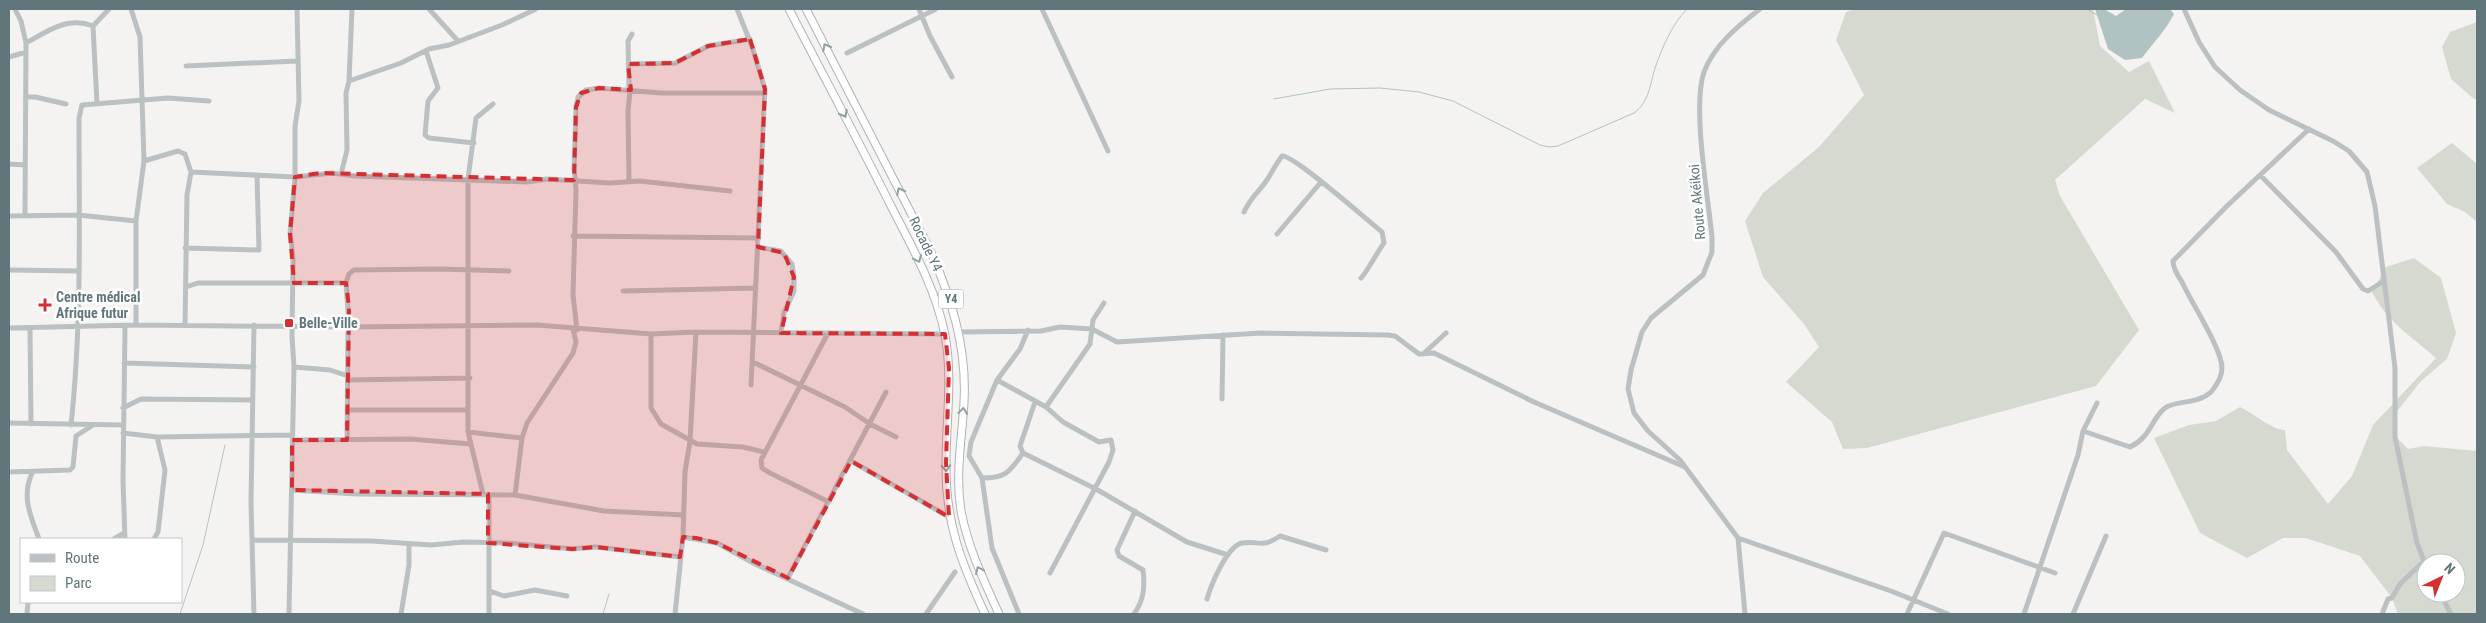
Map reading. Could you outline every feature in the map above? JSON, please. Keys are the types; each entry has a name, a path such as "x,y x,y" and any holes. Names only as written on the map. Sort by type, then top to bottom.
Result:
{"highway":[{"name":"Rocade Y4","path":"789,9 918,259 945,334 949,368 950,407 946,463 949,517 961,562 984,614"},
{"name":"Rocade Y4","path":"806,9 931,252 948,290 960,332 964,401 958,470 961,512 974,559 999,614"}],"street":[{"path":"15,9 21,21 26,43 25,215"},
{"path":"97,104 93,26 109,9"},
{"path":"131,9 140,37 144,161 136,221 136,325"},
{"path":"289,614 292,542 294,367 292,325 294,283 290,233 295,177 294,126 299,102 297,9"},
{"path":"341,174 347,150 346,93 349,81 352,9"},
{"path":"429,9 458,41"},
{"path":"349,81 401,63 426,51 513,21 536,9"},
{"path":"737,9 750,39 762,75 765,93 751,385"},
{"path":"848,53 920,12 936,9"},
{"path":"1042,9 1108,151"},
{"name":"Route Akéikoi","path":"1738,538 1685,467 1648,431 1634,413 1628,389 1638,340 1645,326 1658,312 1696,282 1709,264 1712,252 1712,237 1700,94 1704,71 1714,53 1728,37 1760,9"},
{"path":"2184,9 2199,42 2215,67 2240,90 2269,110 2333,141 2349,151 2367,172 2373,192 2394,368 2395,437 2417,543 2421,553"},
{"path":"920,12 952,78"},
{"path":"26,43 52,28 65,24 77,22 93,26"},
{"path":"629,180 628,111 630,91 628,41 632,34"},
{"path":"628,64 675,63 708,46 750,39"},
{"path":"426,51 438,82 438,88 428,101 425,135 429,138 474,143"},
{"path":"9,57 26,52"},
{"path":"186,66 297,61"},
{"path":"515,494 522,438 532,414 573,353 576,342 573,295 573,236 576,107 578,97 586,90 599,88 662,94 765,93"},
{"path":"27,97 66,104"},
{"path":"71,425 80,327 78,215 79,118 82,105 180,98 209,101"},
{"path":"489,614 490,591 486,494 468,432 470,325 468,179 476,118 493,104"},
{"path":"2083,431 2130,447 2150,431 2156,418 2167,406 2187,403 2203,397 2216,384 2222,369 2220,356 2173,263 2214,219 2309,129"},
{"path":"144,161 178,151 185,154 191,172 187,195 184,325"},
{"path":"1244,212 1251,198 1267,180 1283,155 1306,168 1382,232 1384,243 1371,260 1366,275 1361,278"},
{"path":"9,164 26,164"},
{"path":"191,172 295,177 320,173 527,182 547,179 609,183 629,180 730,191"},
{"path":"2260,175 2336,252 2363,289 2368,291 2384,281"},
{"path":"185,248 258,250 256,176"},
{"path":"1277,234 1321,182"},
{"path":"9,216 78,215 136,221"},
{"path":"573,236 758,238"},
{"path":"758,247 781,251 792,264 794,291 784,313 781,333"},
{"path":"347,440 349,327 346,283 349,274 360,269 438,269 468,272 510,272"},
{"path":"9,270 79,271"},
{"path":"186,287 198,282 346,283"},
{"path":"623,291 756,288"},
{"path":"1046,407 1090,344 1094,320 1104,303"},
{"path":"9,328 136,325 349,327 537,325 575,330 651,334 754,332 945,334"},
{"path":"254,325 252,400 254,614"},
{"path":"125,326 123,408 125,536"},
{"path":"960,332 1041,331 1060,327 1092,329 1117,342 1223,335 1395,336 1423,355 1434,353 1534,402 1685,467"},
{"path":"30,328 31,424"},
{"path":"1019,614 992,548 982,478 969,456 971,442 997,380 1020,349 1028,330"},
{"path":"675,614 683,537 685,472 690,441 696,332"},
{"path":"828,333 761,460 762,468 806,493 829,502"},
{"path":"1423,355 1446,333"},
{"path":"651,334 652,408 661,424 681,433 690,441 706,446 744,447 764,452"},
{"path":"1222,400 1223,335"},
{"path":"753,362 845,407 870,424 896,437"},
{"path":"124,364 254,366"},
{"path":"294,367 330,370 348,378 470,378"},
{"path":"997,380 1046,407 1063,422 1099,442 1111,440 1112,455 1096,489 1050,573"},
{"path":"788,578 886,392"},
{"path":"123,408 142,399 252,400"},
{"path":"1036,402 1033,415 1020,446 1023,453 1096,489 1187,542 1228,555"},
{"path":"2024,614 2083,431 2097,403"},
{"path":"347,410 468,410"},
{"path":"9,423 123,425"},
{"path":"9,472 32,473 72,469 76,436 93,425"},
{"path":"468,432 522,438"},
{"path":"123,433 157,437 253,435 347,440 410,439 470,444"},
{"path":"155,538 158,532 165,470 157,437"},
{"path":"982,478 996,478 1009,473 1023,453"},
{"path":"850,462 949,517"},
{"path":"32,473 28,484 28,508 40,538"},
{"path":"292,490 356,494 515,494 604,511 684,515"},
{"path":"1134,614 1141,604 1144,594 1143,570 1119,556 1117,550 1135,511"},
{"path":"1907,614 1944,533 2055,573"},
{"path":"1207,599 1213,582 1228,555 1238,544 1244,542 1263,545 1280,536 1326,550"},
{"path":"2074,614 2106,536"},
{"path":"683,537 717,543 754,564 863,614"},
{"path":"1745,614 1738,538 1948,614"},
{"path":"252,540 292,542 372,541 409,545 488,542 572,550 596,547 680,557"},
{"path":"401,614 409,565 409,545"},
{"path":"2382,614 2388,599 2392,598 2400,584 2416,571"},
{"path":"926,614 955,572"},
{"path":"490,591 504,596 535,590 567,596"}],"highlighted area":[{"path":"750,39 765,89 758,247 784,253 794,277 781,333 945,334 949,368 946,463 949,517 851,461 788,578 717,543 696,538 683,537 680,557 596,547 572,549 488,543 488,494 292,490 292,440 347,440 349,307 346,283 294,283 290,233 295,177 320,173 574,180 576,107 581,93 599,88 631,90 628,64 675,63 708,46"}],"green space":[{"path":"1855,9 2093,9 2100,46 2129,72 2149,61 2175,113 2145,99 2055,180 2060,196 2139,330 2096,386 1867,448 1843,449 1832,422 1786,382 1819,347 1804,324 1763,277 1745,221 1763,193 1819,147 1864,95 1836,40 1846,12"},
{"path":"2477,22 2477,99 2474,99 2451,79 2442,47 2450,32"},
{"path":"2452,143 2477,164 2477,222 2465,212 2447,204 2417,168"},
{"path":"2414,258 2441,278 2456,333 2447,359 2421,381 2395,414 2395,436 2408,449 2424,446 2477,451 2477,614 2398,614 2392,598 2360,556 2306,538 2283,538 2247,558 2200,533 2154,438 2189,425 2216,421 2240,407 2269,425 2285,430 2287,450 2328,504 2352,476 2373,425 2436,358 2393,321 2378,303 2372,292 2386,267"}],"shaded area":[{"path":"2095,9 2104,9 2116,16 2126,9 2170,9 2174,14 2142,58 2125,60 2108,49"}],"waterway":[{"path":"1274,99 1330,89 1380,88 1419,92 1453,101 1540,145 1558,146 1634,113 1639,109 1646,98 1655,68 1668,37 1687,9"},
{"path":"2087,9 2097,15"},
{"path":"180,614 203,545 225,445"},
{"path":"603,614 609,594"}],"place":[{"name":"Centre médical Afrique futur","path":"45,305"},
{"name":"Belle-Ville","path":"289,323"}]}
